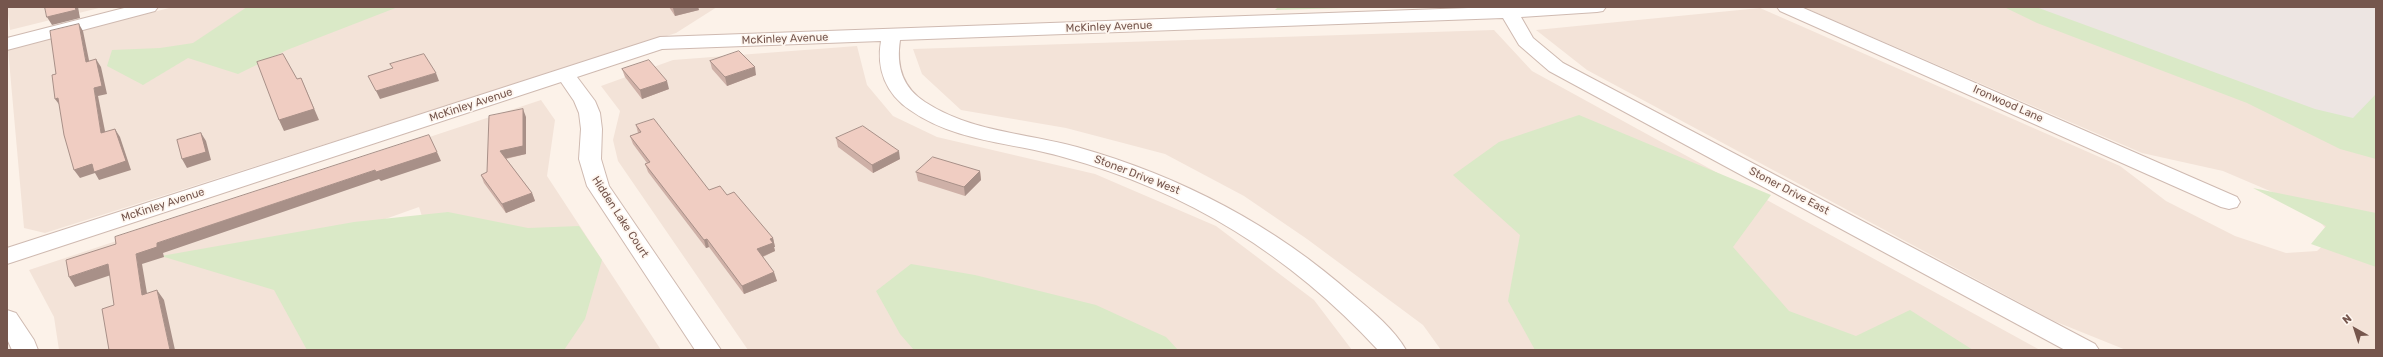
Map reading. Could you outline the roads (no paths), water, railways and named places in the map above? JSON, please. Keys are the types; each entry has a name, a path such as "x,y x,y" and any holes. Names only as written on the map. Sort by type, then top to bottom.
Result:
{"street":[{"path":"7,44 149,7"},
{"name":"McKinley Avenue","path":"7,256 660,43 1509,12 1597,7"},
{"name":"Ironwood Lane","path":"1786,7 2230,202"},
{"name":"Stoner Drive East","path":"1509,12 1526,41 1540,54 1567,73 2086,350"},
{"name":"Stoner Drive West","path":"891,35 888,62 891,76 901,92 916,106 936,117 958,126 1052,147 1100,160 1148,177 1194,197 1241,222 1287,252 1328,284 1368,321 1393,350"},
{"name":"Hidden Lake Court","path":"565,74 586,104 591,119 588,155 592,174 598,186 708,350"},
{"path":"7,319 25,346 25,350"}]}
